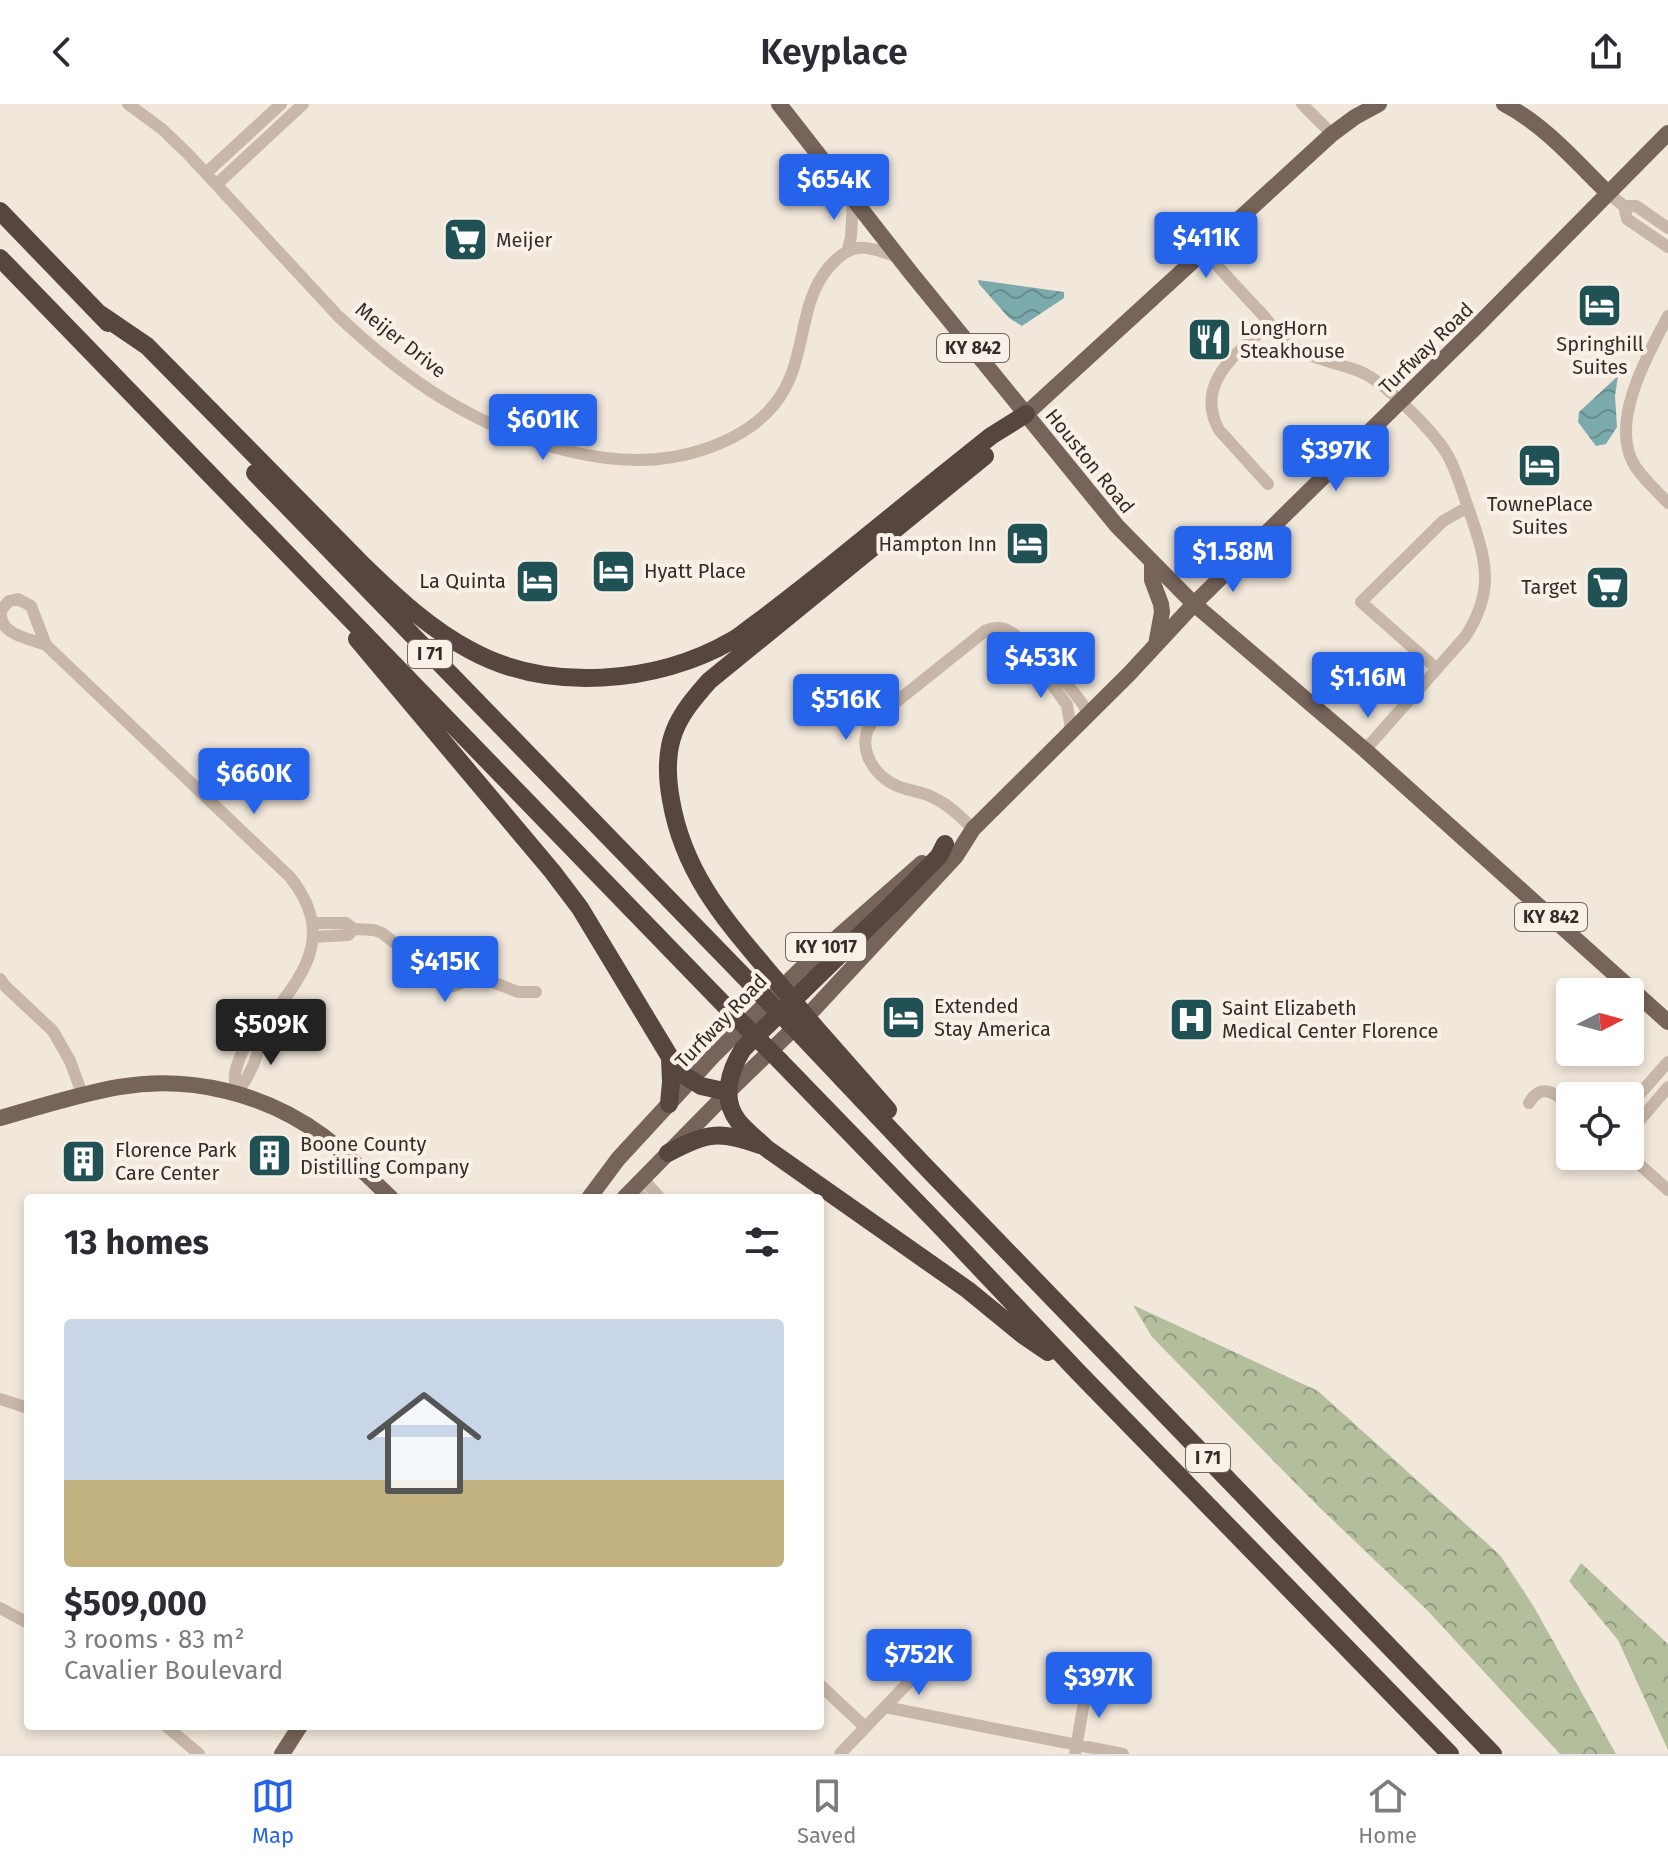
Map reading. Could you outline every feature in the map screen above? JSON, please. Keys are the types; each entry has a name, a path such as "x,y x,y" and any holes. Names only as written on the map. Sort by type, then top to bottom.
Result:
{"highway":[{"name":"I 71","path":"0,211 760,993 808,1031 901,1125 922,1163 1493,1754"},
{"name":"I 71","path":"0,258 1450,1754"},
{"path":"100,314 147,346 399,599 436,629 471,651 501,664 548,676 622,677 693,658 733,640 788,600 991,436 1026,414"},
{"path":"808,1031 775,979 720,913 694,872 673,813 668,785 673,733 687,707 709,681 998,446 1026,414"},
{"path":"332,599 370,656 580,908 679,1072 691,1081 728,1092"},
{"path":"945,844 939,856 894,902 743,1049 734,1063 729,1103 737,1120 766,1148 968,1290 1023,1335 1078,1372"},
{"path":"669,1104 670,1056"},
{"path":"668,1153 710,1135 745,1140 766,1148"}],"main road":[{"name":"Houston Road","path":"779,104 898,257 1117,526 1152,563 1194,604 1365,750 1668,1022"},
{"path":"1026,414 1332,134 1379,104"},
{"path":"1504,104 1534,122 1608,193"},
{"name":"Turfway Road","path":"636,1191 668,1153 814,1009 956,856 973,829 1194,604 1668,133"},
{"path":"1152,563 1152,580 1162,612 1156,645"},
{"name":"Turfway Road","path":"592,1194 618,1159 669,1104 800,970 945,844 973,829"},
{"path":"0,1118 121,1087 159,1083 196,1085 237,1093 281,1110 325,1138 387,1194"},
{"path":"282,1754 297,1730"}],"street":[{"name":"Meijer Drive","path":"128,104 162,129 217,184 338,316 366,343 411,377 443,399 506,430 556,447 607,459 644,460 692,453 730,438 761,419 791,377 817,284 848,249"},
{"path":"206,173 281,104"},
{"path":"217,184 303,104"},
{"path":"1302,104 1332,134"},
{"path":"1608,193 1624,206 1627,219 1668,247"},
{"path":"853,199 848,249 871,248 898,257"},
{"path":"1624,206 1636,206 1668,228"},
{"path":"1204,251 1286,341 1309,356 1368,375 1400,402 1446,452 1482,547 1486,587 1472,627 1365,750"},
{"path":"1668,316 1641,368 1628,410 1627,444 1634,464 1668,503"},
{"path":"1268,484 1219,430 1214,421 1211,399 1221,370 1270,323"},
{"path":"1437,669 1361,602 1443,521 1468,507"},
{"path":"973,829 930,795 893,784 883,777 866,752 864,743 868,725 992,628 1012,631 1020,638 1040,661 1057,673 1089,713"},
{"path":"46,645 290,877 305,901 313,930 310,955 303,973 259,1030 261,1041 247,1079 237,1093"},
{"path":"1040,661 1048,679 1067,705 1071,730"},
{"path":"313,930 348,935 354,929 382,933 442,984 453,986 482,978 518,992 536,992"},
{"path":"0,979 53,1031 70,1061 83,1096"},
{"path":"1644,1089 1668,1062"},
{"path":"1644,1115 1668,1087"},
{"path":"1529,1103 1534,1094 1542,1091 1556,1094"},
{"path":"1644,1169 1668,1190"},
{"path":"0,1399 24,1407"},
{"path":"0,1608 24,1621"},
{"path":"840,1754 928,1662"},
{"path":"1076,1750 1088,1679"},
{"path":"824,1689 865,1727"},
{"path":"885,1707 1076,1750 1123,1754"},
{"path":"171,1730 199,1754"}],"green space":[{"path":"1133,1305 1318,1391 1500,1555 1534,1607 1616,1754 1560,1754 1427,1610 1318,1506 1152,1337"},
{"path":"1581,1563 1668,1644 1668,1750 1618,1640 1569,1581"}],"water":[{"path":"978,280 1064,292 1064,298 1022,326 1009,318"},
{"path":"1618,376 1615,396 1617,427 1606,444 1596,446 1578,422 1579,412"}],"place":[{"name":"Meijer","path":"465,240"},
{"name":"Springhill Suites","path":"1600,305"},
{"name":"LongHorn Steakhouse","path":"1209,340"},
{"name":"TownePlace Suites","path":"1540,465"},
{"name":"Hampton Inn","path":"1028,544"},
{"name":"Hyatt Place","path":"613,571"},
{"name":"La Quinta","path":"537,581"},
{"name":"Target","path":"1608,587"},
{"name":"Extended Stay America","path":"903,1017"},
{"name":"Saint Elizabeth Medical Center Florence","path":"1191,1020"},
{"name":"Boone County Distilling Company","path":"269,1155"},
{"name":"Florence Park Care Center","path":"84,1161"}]}
